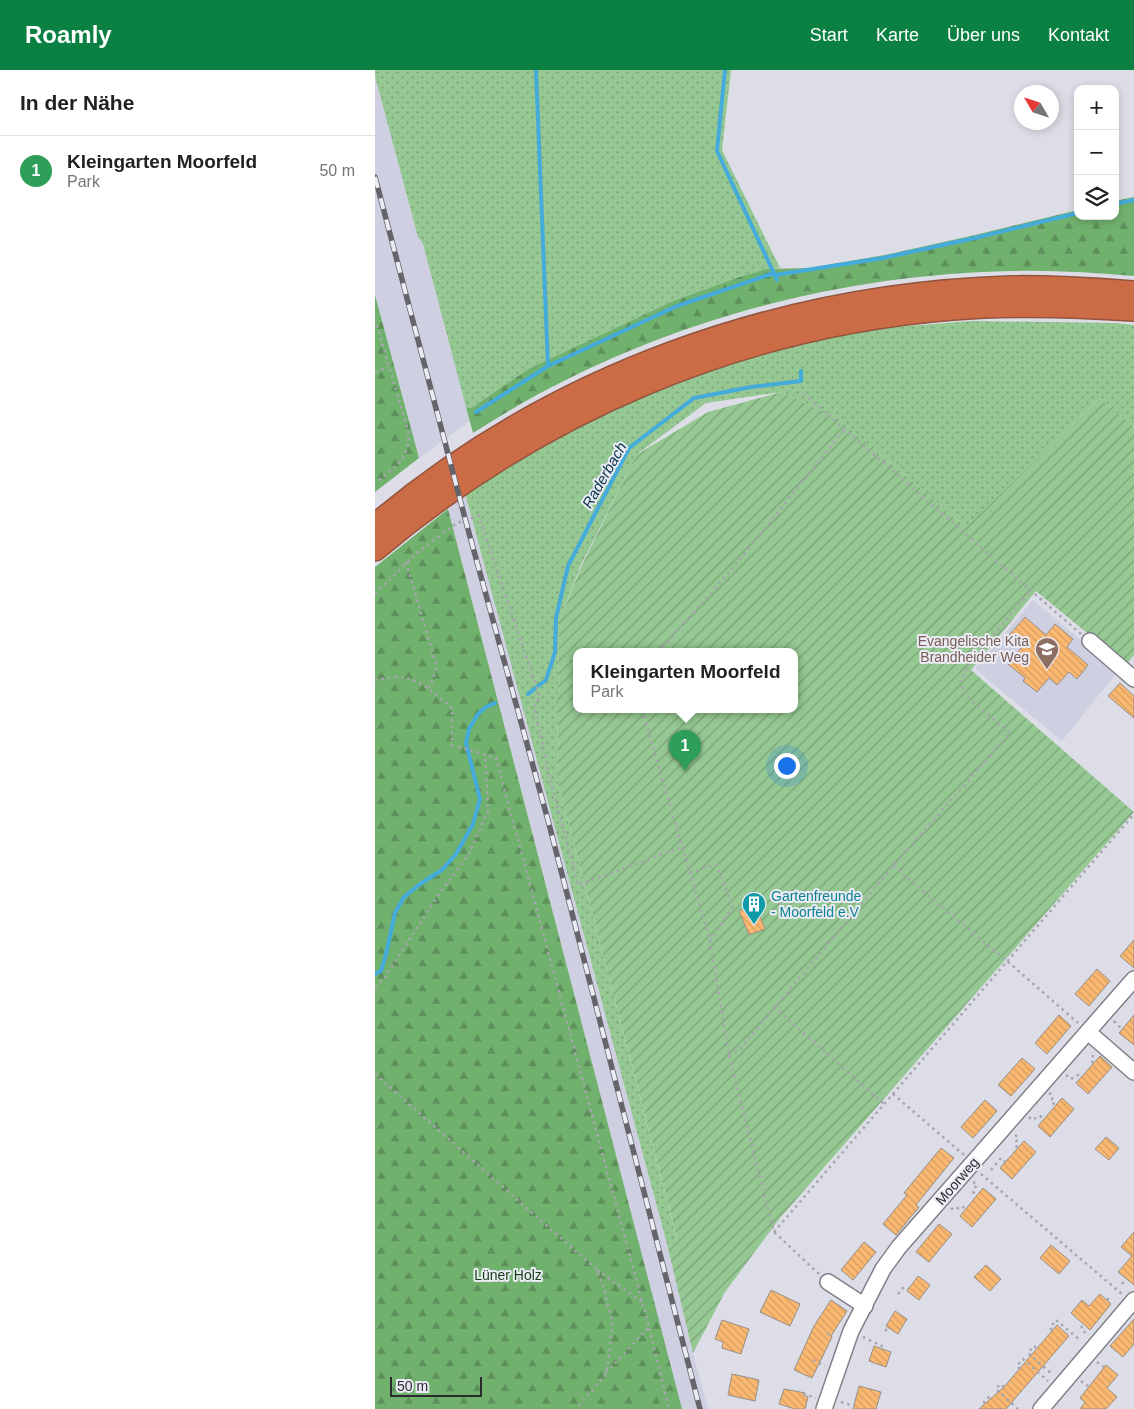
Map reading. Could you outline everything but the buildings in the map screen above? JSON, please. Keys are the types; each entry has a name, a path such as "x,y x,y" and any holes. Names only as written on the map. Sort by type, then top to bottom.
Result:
{"highway":[{"path":"375,525 392,510 498,436 558,403 646,362 737,331 800,314 848,304 951,290 1014,287 1075,288 1134,292"},
{"path":"375,550 402,527 453,490 539,435 625,392 719,355 845,324 953,309 1074,306 1134,310"}],"street":[{"path":"1090,641 1134,679"},
{"name":"Moorweg","path":"824,1409 851,1332 888,1261 1134,979"},
{"path":"1088,1032 1134,1072"},
{"path":"828,1282 865,1306"},
{"path":"1041,1409 1133,1301"}],"path":[{"path":"375,319 409,434 409,448 401,461 375,483"},
{"path":"375,372 388,367"},
{"path":"804,394 1090,641"},
{"path":"663,648 727,575 845,430"},
{"path":"375,594 406,562 457,523 479,516 539,693 540,697 534,707 577,885 682,847"},
{"path":"406,562 437,668 429,688"},
{"path":"729,1055 740,1049 893,866 1009,733 967,698 960,682 968,666 1031,590"},
{"path":"375,680 397,677 411,679 429,688 452,708 451,746 496,758 643,1302 669,1409"},
{"path":"643,713 710,941 729,1055 774,1232 828,1282"},
{"path":"375,987 385,977 437,897 469,854 488,811 485,754"},
{"path":"774,1232 1134,814"},
{"path":"689,872 716,865 733,906 710,941"},
{"path":"893,866 1088,1032"},
{"path":"774,1007 884,1104"},
{"path":"375,1074 596,1269 643,1302"},
{"path":"893,1094 1133,1301"},
{"path":"991,1170 1001,1158 1005,1162"},
{"path":"596,1269 604,1288 612,1322 611,1348 606,1374"},
{"path":"1122,1284 1126,1278"},
{"path":"898,1294 904,1286 909,1289"},
{"path":"1107,1300 1111,1295"},
{"path":"1052,1330 1050,1328 1056,1320 1091,1350"},
{"path":"576,1409 649,1327"},
{"path":"885,1331 888,1328"},
{"path":"851,1332 884,1347 883,1350"},
{"path":"1036,1348 1034,1346 1028,1353 1060,1386"},
{"path":"1020,1369 1017,1366 1023,1359 1060,1386"},
{"path":"1004,1387 1000,1384 996,1389 1018,1409"},
{"path":"985,1403 990,1396"}],"shaded area":[{"path":"375,73 418,237 423,244 470,421 419,458 375,295"},
{"path":"465,493 667,1244 708,1409 682,1409 645,1273 448,509"},
{"name":"Evangelische Kita Brandheider Weg","path":"1033,600 1118,671 1062,741 975,669"}],"green space":[{"path":"375,70 731,70 722,150 780,268 766,269 736,278 673,301 530,368 471,408 466,407 423,244 418,237"},
{"path":"1134,197 1134,276 1028,271 942,275 872,283 801,296 732,315 664,337 598,365 534,397 473,433 466,407 471,408 530,368 673,301 736,278 766,269 809,268 885,255 1074,211 1074,220 1119,220 1119,200"},
{"path":"375,295 419,458 375,492"},
{"path":"972,321 1115,323 1134,325 1134,427 1100,398 966,527 836,417 781,392 706,403 636,455 581,565 559,621 557,778 678,1243 667,1244 465,493 554,434 698,368 858,330"},
{"path":"781,392 836,417 966,527 1100,398 1134,427 1134,655 1126,665 1036,591 971,670 1134,812 780,1218 725,1292 693,1353 667,1244 678,1242 557,778 559,621 582,565 636,455 708,412"},
{"name":"Lüner Holz","path":"448,509 682,1409 375,1409 375,567"}],"waterway":[{"path":"536,70 548,366 677,306 774,273"},
{"name":"Raderbach","path":"725,70 717,151 777,280"},
{"path":"1119,203 1134,200"},
{"path":"775,275 883,258 1074,214"},
{"path":"476,412 548,366"},
{"name":"Raderbach","path":"528,694 546,680 555,652 556,618 568,566 629,448 694,398 751,387 801,381 801,371"},
{"name":"Raderbach","path":"375,974 381,971 395,913 404,897 442,870 456,854 473,824 480,799 466,743 469,729 478,714 486,707 495,703"}],"railway":[{"path":"375,177 466,522 549,824 700,1409"}],"place":[{"name":"Evangelische Kita Brandheider Weg","path":"1047,670"},
{"name":"Kleingarten Moorfeld","path":"685,771"},
{"name":"Gartenfreunde - Moorfeld e.V","path":"754,925"}]}
